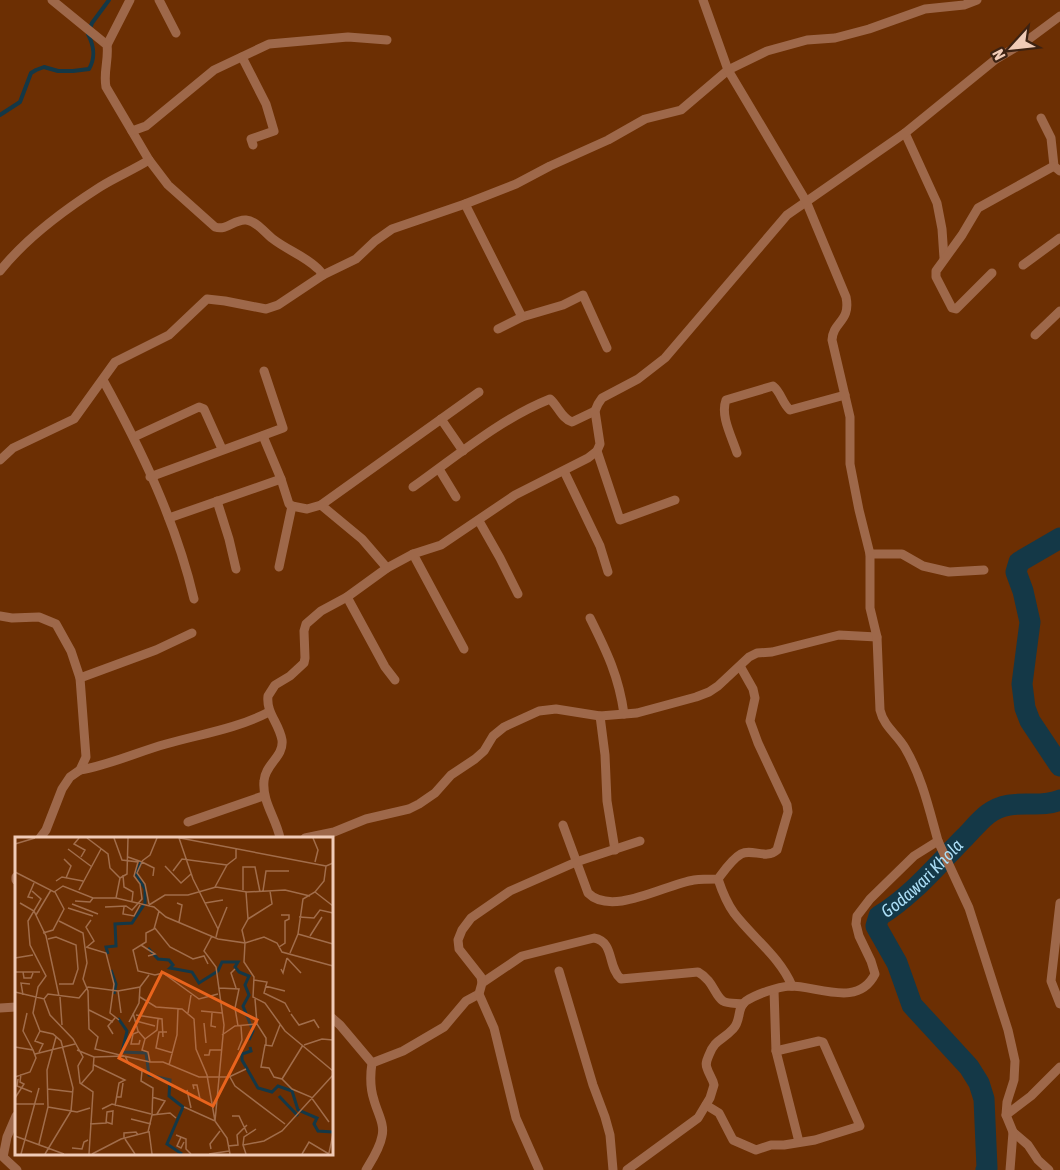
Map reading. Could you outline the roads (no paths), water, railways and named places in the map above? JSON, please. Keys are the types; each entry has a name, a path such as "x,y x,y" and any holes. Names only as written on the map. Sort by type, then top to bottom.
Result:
{"street":[{"path":"52,0 71,18 107,45"},
{"path":"130,0 107,45 108,52 103,75 106,87 149,160 168,185 214,227 224,228 242,220 253,222 275,240 318,268 323,275"},
{"path":"159,0 176,33"},
{"path":"703,0 728,70 806,201 846,297 848,306 846,313 832,335 832,340 852,428 850,464 870,554 870,608 877,637 882,720 904,746 923,787 938,841 969,908 1008,1029 1015,1061 1014,1080 1007,1102 1006,1115 1012,1132 1010,1170"},
{"path":"0,460 13,448 74,419 115,362 169,335 207,299 266,309 288,299 323,275 356,259 375,241 400,225 465,204 516,184 608,140 645,118 681,110 728,70 767,51 794,42 835,38 869,29 925,9 964,5 977,0"},
{"path":"413,487 509,419 550,399 572,422 594,411 602,398 638,379 665,358 787,215 905,133 996,59 1025,42 1060,16"},
{"path":"132,131 146,126 214,70 269,44 280,41 357,37 387,40"},
{"path":"242,57 266,104 273,131 251,139 253,146"},
{"path":"992,273 956,309 952,308 936,277 936,271 978,208 1057,169 1051,138 1041,118"},
{"path":"905,133 937,203 944,258"},
{"path":"0,271 14,253 54,221 101,187 149,160"},
{"path":"465,204 522,317"},
{"path":"1023,265 1060,238"},
{"path":"498,329 522,317 563,305 583,295 607,348"},
{"path":"1035,335 1060,311"},
{"path":"150,477 283,428 264,371"},
{"path":"103,380 134,437 169,518 194,599"},
{"path":"737,453 724,414 723,406 726,400 773,386 778,389 785,405 790,410 845,395"},
{"path":"263,435 289,504 306,509 321,505 479,392"},
{"path":"134,437 199,407 204,409 222,449"},
{"path":"282,837 263,796 266,770 281,752 282,741 279,728 269,712 267,700 269,692 304,663 306,624 321,611 347,597 387,568 413,554 441,544 479,521 515,495 588,458 600,444 594,411"},
{"path":"441,419 464,451"},
{"path":"597,450 620,520 675,500"},
{"path":"439,469 456,497"},
{"path":"564,471 600,546 608,572"},
{"path":"169,518 281,479"},
{"path":"217,501 236,569"},
{"path":"321,505 362,539 387,568"},
{"path":"279,567 292,506"},
{"path":"479,521 518,594"},
{"path":"413,554 464,649"},
{"path":"870,554 902,554 923,566 949,572 984,570"},
{"path":"347,597 394,680"},
{"path":"0,616 39,617 56,624 71,651 80,678 86,757 80,770"},
{"path":"590,618 613,664 624,714"},
{"path":"80,678 146,654 192,633"},
{"path":"310,837 334,832 366,819 419,804 435,793 451,775 484,751 493,736 504,727 539,711 556,709 600,716 637,713 709,692 749,657 758,653 772,652 839,635 877,637"},
{"path":"563,825 588,893 594,899 603,902 613,902 663,891 677,884 694,880 718,879 743,852 773,854 777,850 788,812 787,805 750,721 754,698 753,689 740,666"},
{"path":"41,837 70,777 80,770 100,766 187,738 233,728 269,712"},
{"path":"600,716 605,754 607,801 615,850"},
{"path":"188,822 263,796"},
{"path":"538,1170 516,1118 494,1028 479,994 482,984 481,976 459,949 458,940 471,918 510,891 576,862 640,841"},
{"path":"482,984 522,956 594,938 602,939 606,944 614,971 621,979 698,972 708,979 725,1002 742,1004 774,990 792,986 848,993 871,982 875,974 859,936 857,916 870,899 914,856 938,841"},
{"path":"718,879 734,912 781,966 792,986"},
{"path":"1060,903 1051,981 1060,1004"},
{"path":"559,971 592,1085 605,1117 613,1170"},
{"path":"774,990 776,1051 799,1142"},
{"path":"372,1063 403,1051 444,1027 466,1001 479,994"},
{"path":"627,1170 698,1118 714,1085 706,1066 710,1048 733,1030 740,1021 739,1010 742,1004"},
{"path":"0,1008 15,1007"},
{"path":"333,1019 372,1063 370,1075 383,1135 366,1170"},
{"path":"706,1105 719,1113 733,1140 756,1150 771,1145 814,1140 858,1127 860,1123 823,1042 776,1051"},
{"path":"1006,1115 1031,1096 1060,1067"},
{"path":"15,1118 2,1157 17,1170"},
{"path":"1012,1132 1028,1145 1038,1160 1049,1170"}],"waterway":[{"path":"0,115 20,102 31,73 36,70 44,67 58,71 89,69 93,60 93,52 88,34 92,23 109,0"},
{"name":"Godawari Khola","path":"1060,538 1019,562 1016,572 1030,622 1022,684 1025,708 1030,721 1060,766"},
{"name":"Godawari Khola","path":"986,1170 984,1099 979,1083 969,1067 912,1005 897,963 876,926 879,916 914,889 988,814 1016,804 1043,804 1060,800"}]}
